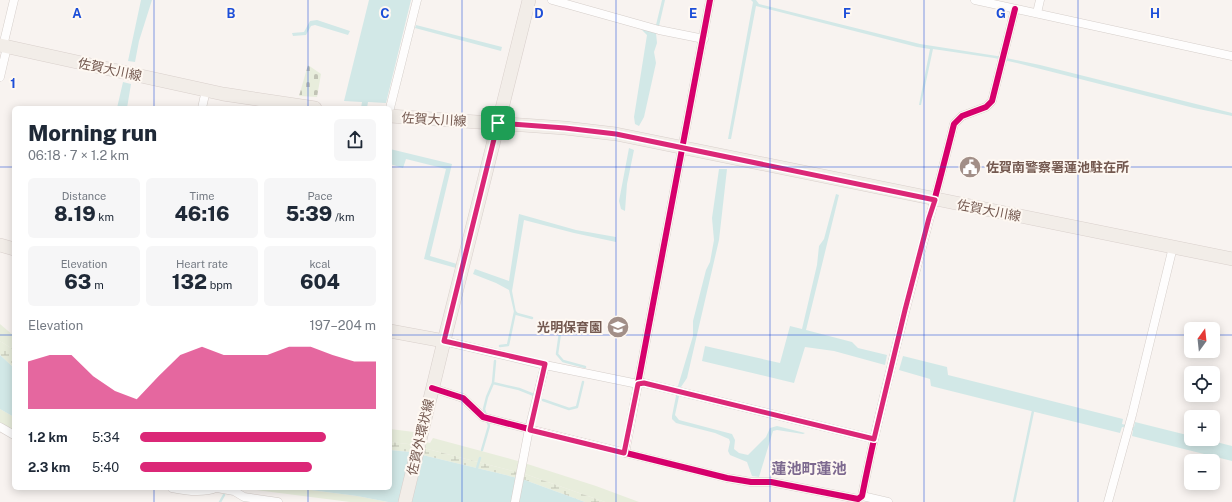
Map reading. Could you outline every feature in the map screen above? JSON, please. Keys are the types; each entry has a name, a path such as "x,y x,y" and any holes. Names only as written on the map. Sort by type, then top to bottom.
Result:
{"main road":[{"name":"佐賀外環状線","path":"405,502 420,436 529,0"},
{"name":"佐賀大川線","path":"3,46 206,90 303,106"},
{"name":"佐賀大川線","path":"392,116 565,128 609,133 1232,259"},
{"path":"0,245 12,248"},
{"path":"392,331 444,341"}],"street":[{"path":"390,106 417,0"},
{"path":"552,0 656,29 704,39"},
{"path":"624,453 704,39 710,0"},
{"path":"975,0 1232,56"},
{"path":"1037,13 1040,0"},
{"path":"0,77 3,46 11,1"},
{"path":"432,388 463,398 487,418 530,430 727,478 751,482 771,482 858,500 862,496 874,439 913,279 954,124 962,116 986,107 992,101 1015,9"},
{"path":"202,106 206,90"},
{"path":"1108,502 1172,247"},
{"path":"444,341 638,384 644,383 874,439"},
{"path":"515,502 545,364"},
{"path":"0,427 12,434"},
{"path":"183,490 210,490"},
{"path":"228,490 234,491 243,500 278,502"},
{"path":"862,496 888,502"}],"green space":[{"path":"308,65 321,74 317,97 299,96"},
{"path":"0,324 12,334 12,349 0,341"},
{"path":"0,341 12,349 12,366 0,355"},
{"path":"0,409 12,416 12,431 0,423"},
{"path":"392,429 414,432 412,439 430,443 433,438 518,461 596,486 639,502 605,502 525,474 408,444 392,442"},
{"path":"392,442 408,444 525,474 605,502 585,502 522,479 410,452 392,450"},
{"path":"256,490 310,490 388,502 350,502"}],"shaded area":[{"path":"141,0 152,0 139,41 135,62 128,61"},
{"path":"369,0 411,0 386,103 368,102 367,106 361,106 362,102 344,101"},
{"path":"662,0 665,0 656,33 657,43 654,52 656,63 644,117 639,126 635,124 634,117 647,35 640,28 656,25"},
{"path":"751,0 756,0 759,4 920,44 997,56 1040,65 1232,113 1232,116 1194,108 1017,63 933,49 921,105 919,105 930,49 756,6 731,139 728,139 753,2"},
{"path":"317,20 350,31 348,35 315,25 311,26 306,35 293,36 292,33 304,32 310,21"},
{"path":"416,25 502,47 501,51 415,28"},
{"path":"123,82 131,84 127,106 117,106"},
{"path":"629,148 634,150 627,184 625,211 621,209 619,201"},
{"path":"392,149 452,164 430,256 457,264 456,268 424,259 446,169 406,159 403,168 392,165"},
{"path":"719,169 727,169 719,240 687,378 681,387 675,415 679,420 732,434 735,440 734,449 739,453 748,455 766,437 770,428 777,426 805,433 803,434 777,430 773,431 759,477 752,476 747,462 730,455 728,451 730,442 729,439 715,433 676,423 672,419 678,386 693,336 693,321 706,270 710,262 714,240 712,218"},
{"path":"836,194 839,195 806,330 852,342 858,348 887,355 885,365 834,351 805,347 794,383 702,361 705,346 780,363 790,326 802,329 817,265 819,246 824,239"},
{"path":"519,214 576,230 616,237 616,242 524,220 512,291 516,312 514,312 509,290 473,274 475,269 509,281"},
{"path":"0,355 12,366 12,416 0,409"},
{"path":"903,356 947,367 948,375 1123,419 1122,424 1134,427 1135,422 1184,434 1184,446 1220,446 1220,443 1232,446 1232,461 1220,458 1220,454 1204,454 1132,436 1133,430 1122,427 1120,433 931,386 930,379 899,370"},
{"path":"392,450 410,452 522,479 585,502 388,502 310,490 392,490"}],"waterway":[{"path":"500,346 508,345 515,312 517,314 532,318"},
{"path":"551,323 561,326 557,354 563,361 585,367"},
{"path":"482,450 489,426 484,409 493,383 495,361"},
{"path":"543,400 569,409 577,407 583,382"},
{"path":"493,383 519,389 534,395"},
{"path":"1014,502 1033,411"},
{"path":"477,468 480,458"},
{"path":"220,502 224,495"}],"cycle path":[{"path":"625,453 710,0"},
{"path":"432,388 463,398 483,417 529,429 727,478 751,482 771,482 858,499 862,496 894,356 954,124 962,116 986,107 992,101 1015,9"}],"place":[{"name":"佐賀南警察署蓮池駐在所","path":"970,167"},
{"name":"光明保育園","path":"618,327"}],"district":[{"name":"蓮池町蓮池","path":"809,469"}],"route":[{"path":"498,123 565,128 616,134 935,200 905,310 874,439 644,383 638,384 624,453 530,430 545,364 444,341 498,123"}]}
